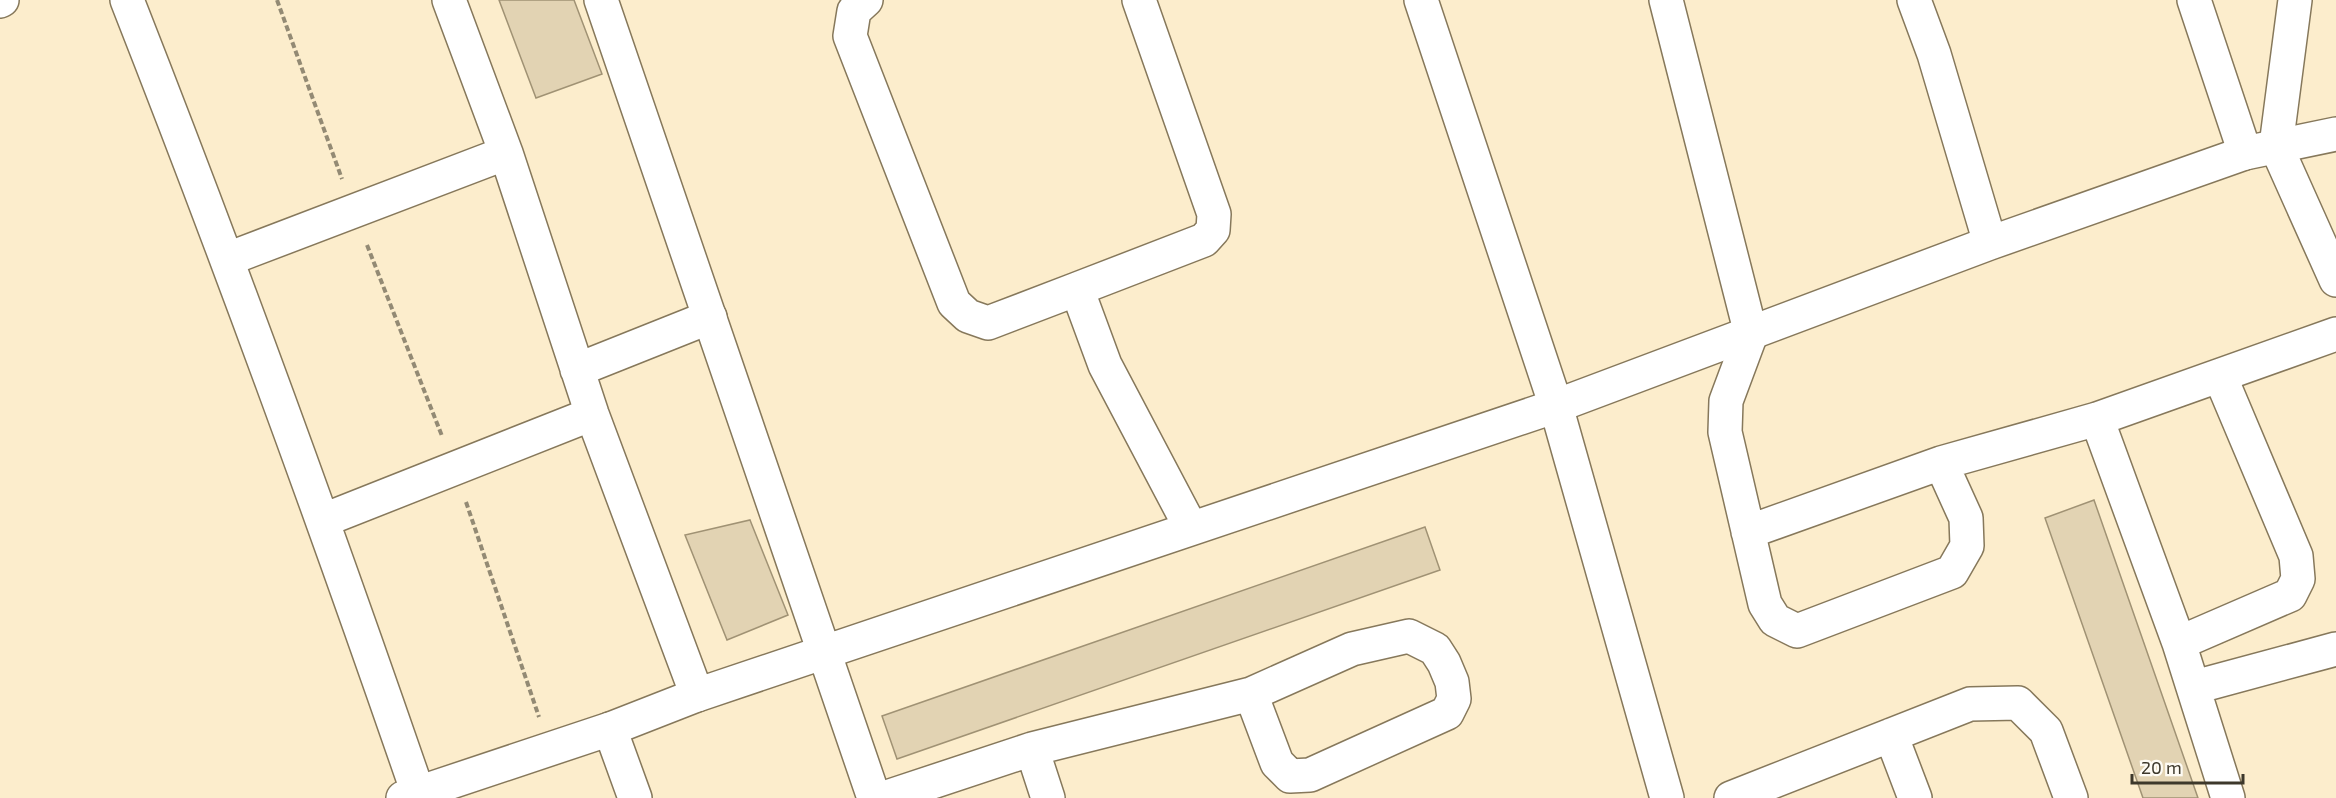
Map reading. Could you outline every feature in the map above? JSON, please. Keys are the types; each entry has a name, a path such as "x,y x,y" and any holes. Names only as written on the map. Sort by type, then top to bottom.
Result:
{"street":[{"path":"127,0 228,259 324,520 411,795 610,729 697,695 1556,406 1990,243 2245,153 2336,134"},
{"path":"449,0 506,153 592,414 697,695"},
{"path":"601,0 874,798"},
{"path":"866,0 854,11 850,36 954,303 968,316 988,323 1204,240 1213,230 1214,214 1139,0"},
{"path":"1421,0 1556,406 1667,798"},
{"path":"1666,0 1751,334 1726,402 1725,432 1765,604 1775,620 1797,631 1952,572 1967,546 1966,518 1941,463"},
{"path":"1914,0 1934,54 1990,243"},
{"path":"2194,0 2245,153"},
{"path":"2295,0 2276,146 2335,274"},
{"path":"228,259 506,153"},
{"path":"1077,289 1105,365 1191,528"},
{"path":"577,370 710,317"},
{"path":"1748,532 1941,463 2097,419 2336,334"},
{"path":"2179,643 2290,595 2298,579 2296,556 2220,376"},
{"path":"324,520 592,414"},
{"path":"2097,419 2195,687 2228,798"},
{"path":"884,798 1032,749 1251,694 1352,650 1409,636 1435,648 1452,682 1454,699 1447,713 1310,775 1290,776 1277,763 1251,694"},
{"path":"2195,687 2336,649"},
{"path":"1731,798 1970,704 2018,703 2046,731 2071,798"},
{"path":"610,729 635,798"},
{"path":"1891,735 1915,798"},
{"path":"1032,749 1048,798"}],"path":[{"path":"277,0 354,211 454,469 549,749"}],"building":[{"path":"499,0 574,0 602,74 536,98"},
{"path":"2094,500 2198,798 2143,798 2045,518"},
{"path":"750,520 788,615 727,640 685,535"},
{"path":"1425,527 1440,570 897,759 882,716"}]}
